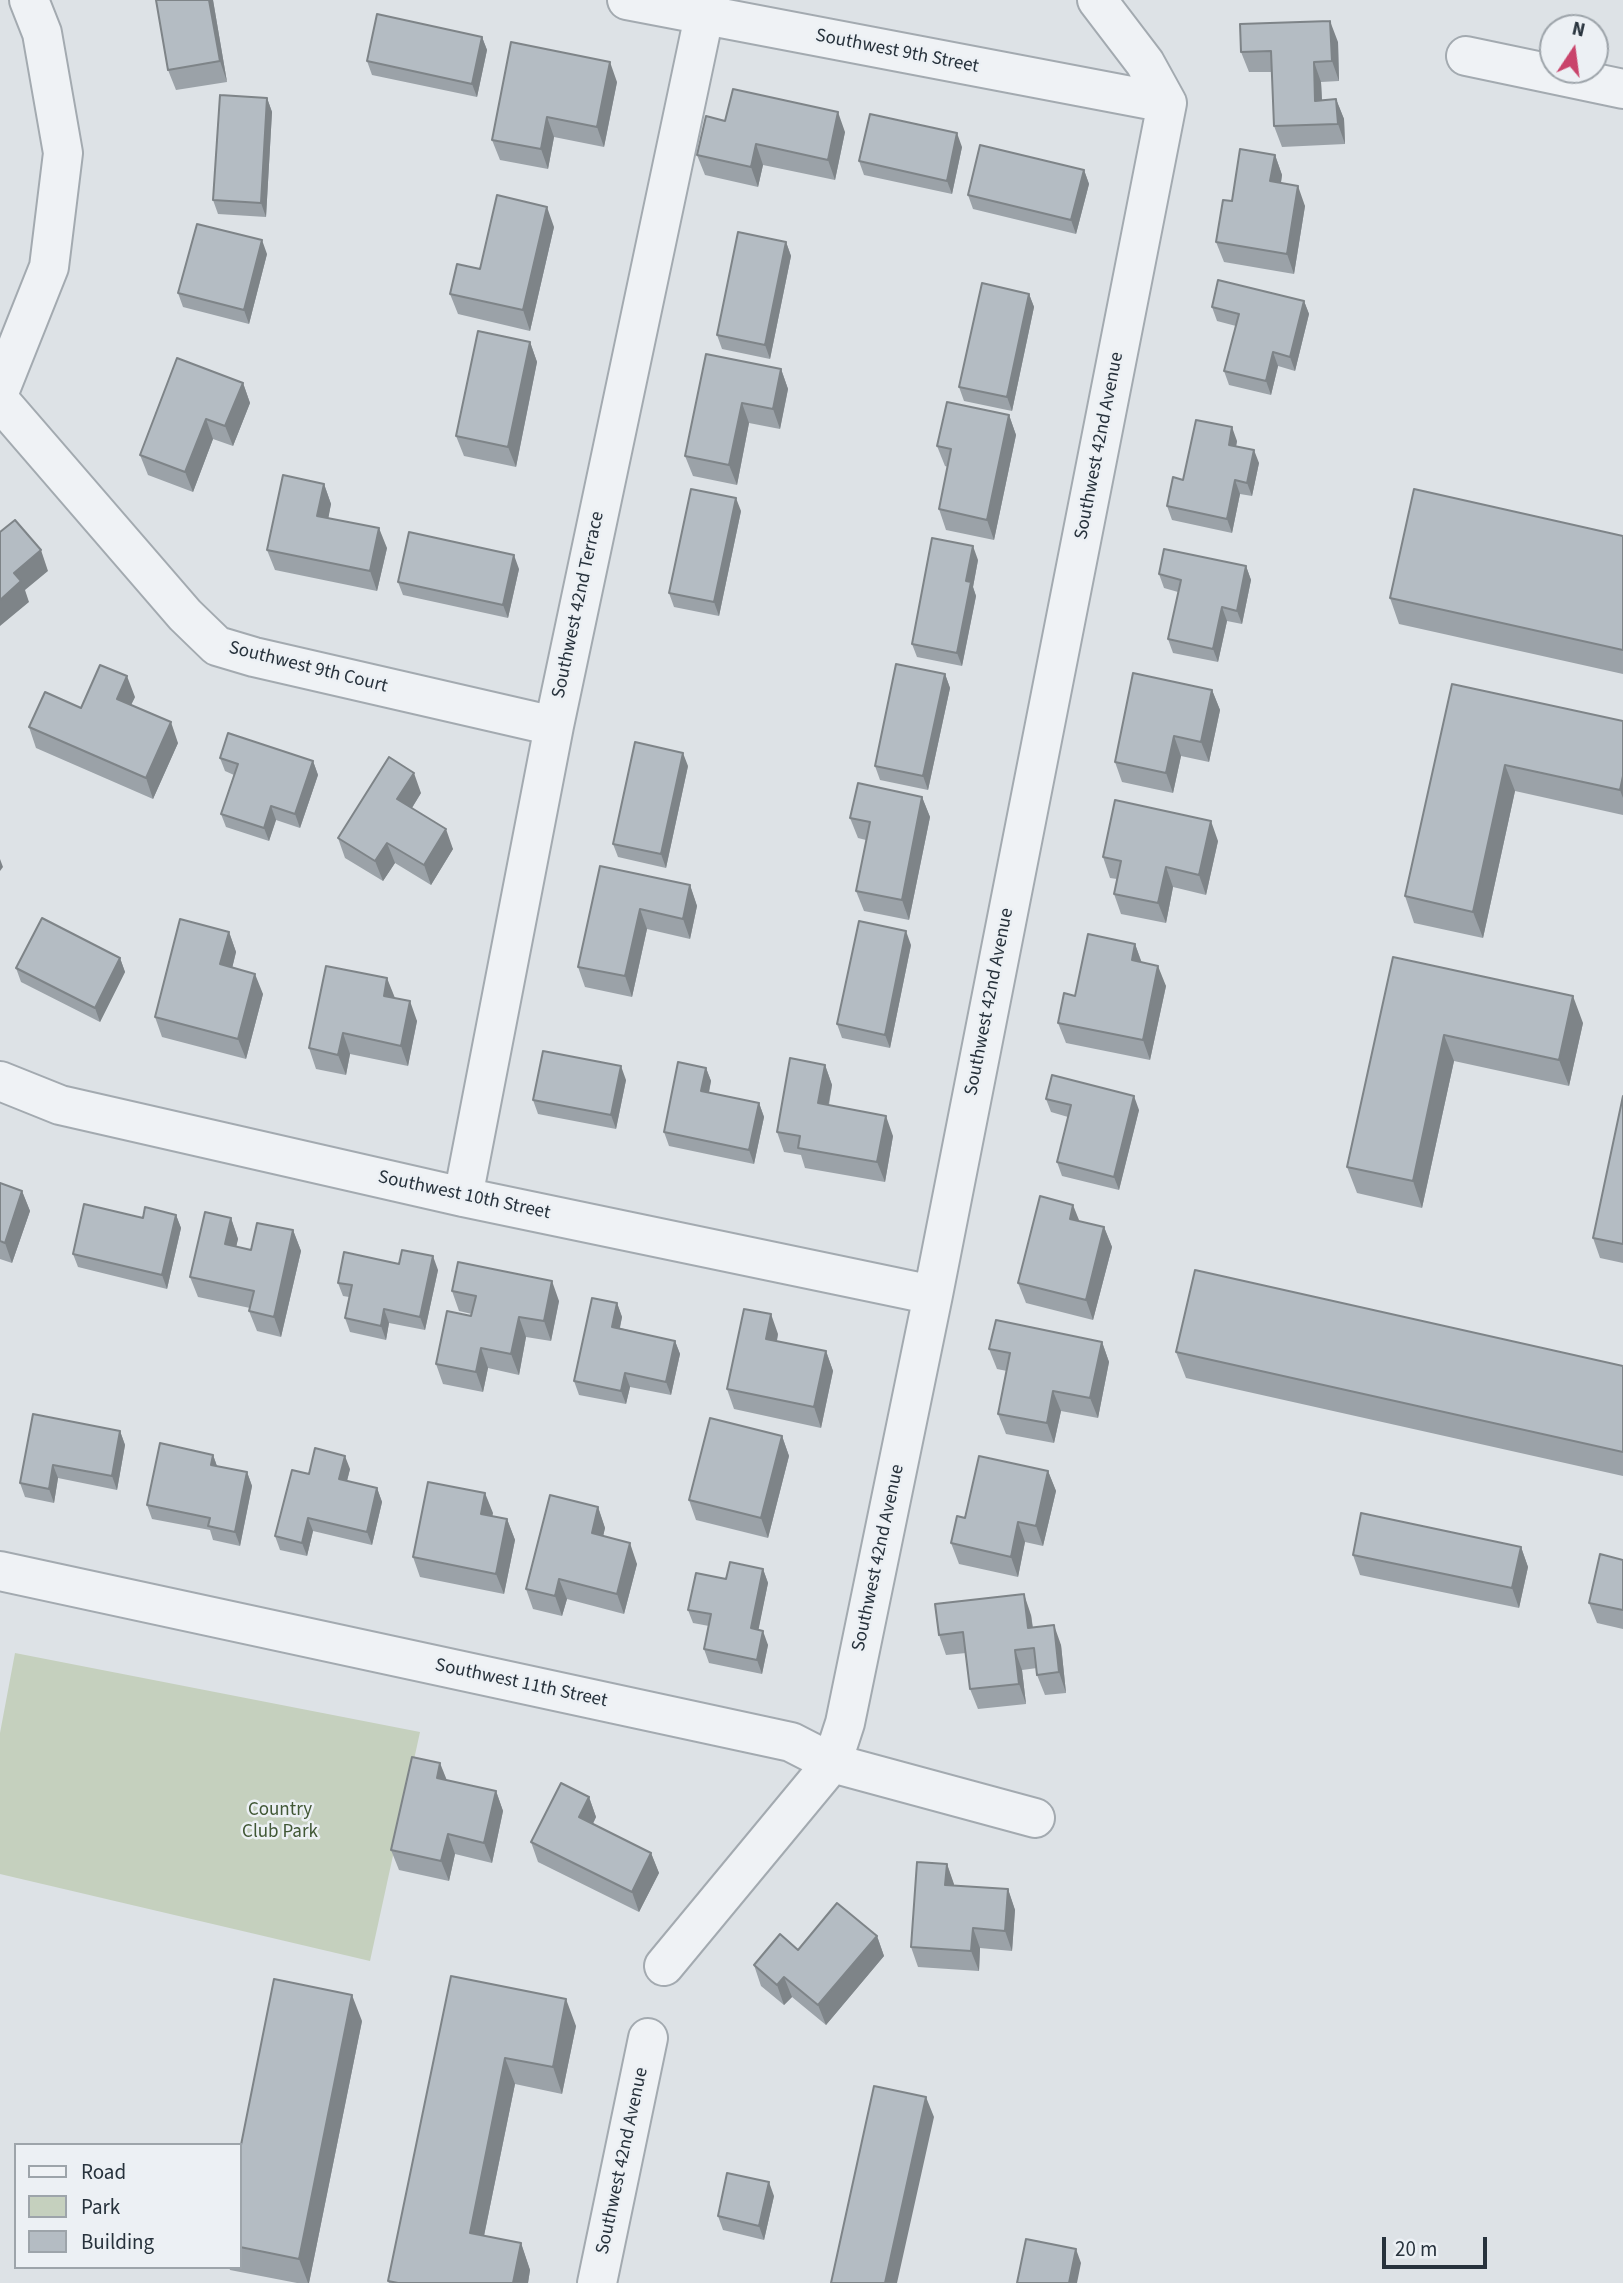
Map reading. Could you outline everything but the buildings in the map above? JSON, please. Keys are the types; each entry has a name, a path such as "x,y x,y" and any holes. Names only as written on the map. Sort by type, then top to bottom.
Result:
{"street":[{"path":"0,390 49,267 63,153 42,33 29,0"},
{"name":"Southwest 9th Street","path":"627,0 1167,103"},
{"path":"1097,0 1145,63 1167,103"},
{"name":"Southwest 42nd Terrace","path":"463,1197 554,726 704,16"},
{"path":"1466,55 1623,89"},
{"name":"Southwest 42nd Avenue","path":"664,1966 832,1763 845,1723 933,1295 1167,103"},
{"name":"Southwest 9th Court","path":"0,401 185,615 217,646 254,657 554,726"},
{"name":"Southwest 10th Street","path":"0,1081 60,1105 463,1197 933,1295"},
{"name":"Southwest 11th Street","path":"0,1572 791,1742 832,1763 1035,1818"},
{"name":"Southwest 42nd Avenue","path":"597,2283 648,2038"}],"green space":[{"name":"Country Club Park","path":"15,1653 420,1732 370,1961 0,1874 0,1733"}]}
